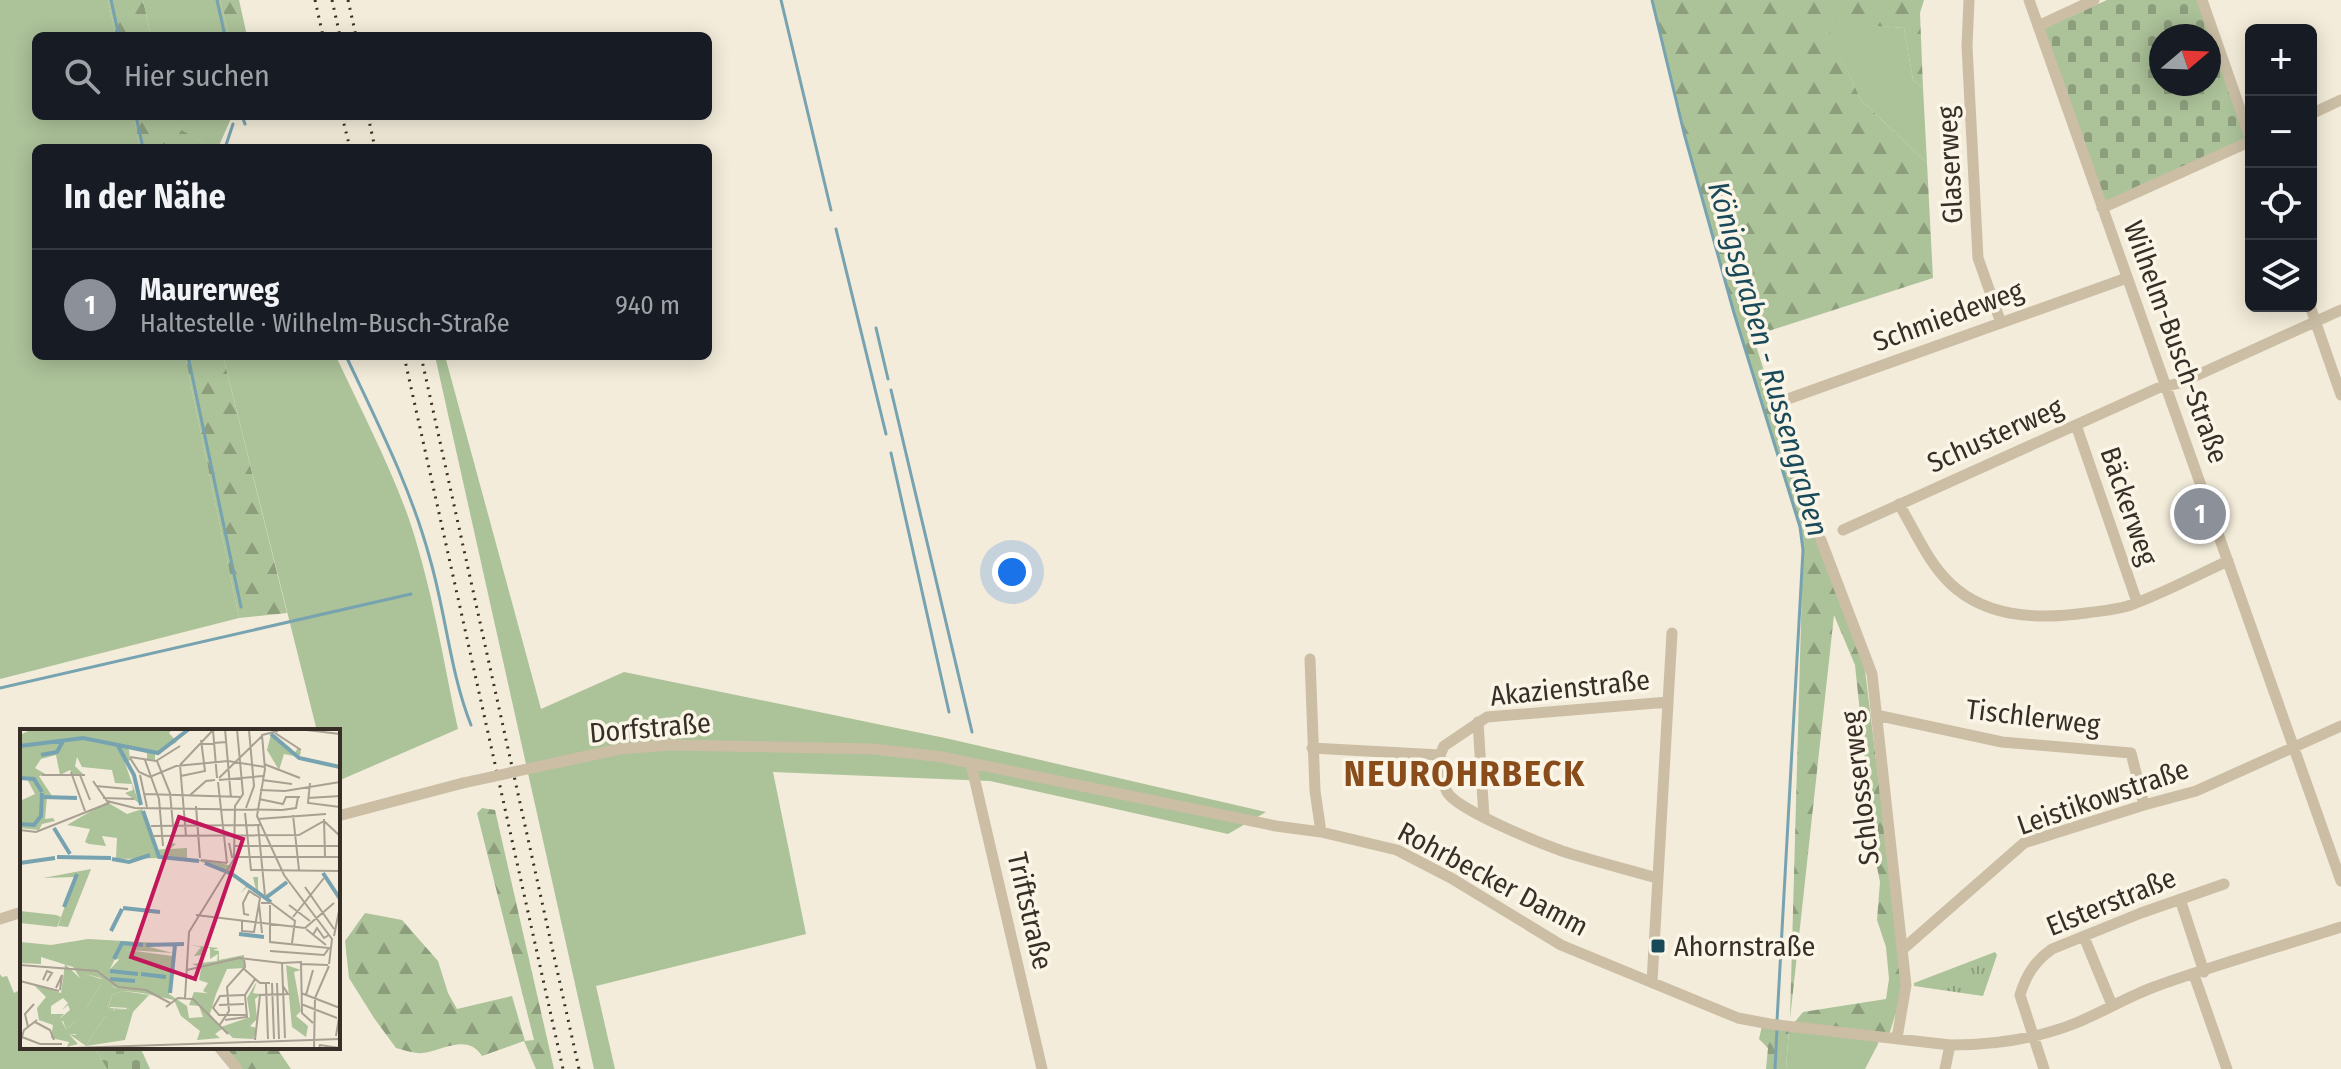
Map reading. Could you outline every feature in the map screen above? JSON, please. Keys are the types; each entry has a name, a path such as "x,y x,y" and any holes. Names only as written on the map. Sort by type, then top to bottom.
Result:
{"street":[{"name":"Glaserweg","path":"1969,0 1967,46 1978,258 2001,323"},
{"name":"Wilhelm-Busch-Straße","path":"2029,0 2341,881"},
{"path":"2038,26 2094,0"},
{"path":"2202,0 2245,124"},
{"path":"2317,111 2341,100"},
{"path":"2102,208 2245,144"},
{"name":"Schmiedeweg","path":"1785,400 2127,278"},
{"name":"Schusterweg","path":"1843,530 2158,388 2180,383 2341,310"},
{"path":"2312,312 2341,395"},
{"name":"Bäckerweg","path":"2076,425 2137,602"},
{"path":"1899,504 1945,578 1969,598 2009,614 2038,618 2103,611 2137,602 2228,561"},
{"name":"Schlosserweg","path":"1821,540 1872,674 1906,985 1894,1037"},
{"path":"1652,982 1672,633"},
{"path":"1310,659 1312,748 1321,832"},
{"name":"Akazienstraße","path":"1440,755 1444,746 1487,717 1668,702"},
{"name":"Tischlerweg","path":"1876,715 2002,742 2131,753 2144,805"},
{"name":"Akazienstraße","path":"1478,722 1484,817"},
{"name":"Leistikowstraße","path":"1903,949 2024,843 2196,791 2341,726"},
{"name":"Dorfstraße","path":"340,815 463,783 628,748 805,746 905,751 971,764"},
{"path":"1312,748 1440,755 1443,781 1448,793 1484,817 1562,850 1657,878"},
{"name":"Rohrbecker Damm","path":"971,764 1276,826 1321,832 1397,850 1451,878 1561,945 1738,1018 1770,1024 1950,1045 1977,1045 2032,1036 2078,1022 2154,987 2341,927"},
{"name":"Triftstraße","path":"971,764 1042,1069"},
{"name":"Elsterstraße","path":"2044,1069 2020,995 2031,968 2052,949 2224,884"},
{"path":"2180,899 2227,1069"},
{"path":"0,919 20,913"},
{"path":"2084,937 2112,1005"},
{"path":"1945,1069 1950,1045"},
{"path":"221,1049 237,1069"}],"green space":[{"path":"0,0 108,0 115,32 32,32 32,120 134,120 139,144 32,144 32,360 186,360 239,618 0,679"},
{"path":"108,0 143,0 150,32 115,32"},
{"path":"143,0 220,0 228,32 150,32"},
{"path":"220,0 239,0 246,32 228,32"},
{"path":"1652,0 1924,0 1920,13 1923,88 1913,80 1904,28 1825,22 1861,100 1927,163 1933,278 1753,336 1818,542 1865,670 1904,987 1889,1035 1789,1029 1803,1012 1886,999 1889,979 1886,947 1877,920 1880,882 1869,827 1855,665 1834,615 1790,1019 1803,550 1800,527 1734,313 1684,133"},
{"path":"2107,0 2198,0 2207,24 2149,24 2149,96 2221,96 2221,64 2245,132 2245,141 2102,204 2041,30"},
{"path":"1824,21 1904,28 1913,80 1923,88 1927,163 1861,100"},
{"path":"134,120 171,120 173,125 205,144 139,144"},
{"path":"171,120 230,120 220,144 205,144 172,125"},
{"path":"186,360 224,360 287,613 239,618"},
{"path":"224,360 338,360 401,498 431,597 458,729 340,780 340,729 316,729"},
{"path":"436,360 446,360 541,709 624,672 945,738 1266,812 1228,834 990,781 773,772 806,934 596,986 615,1069 594,1069"},
{"path":"482,808 495,810 554,1069 536,1069 524,1041 482,1056 470,1045 462,1044 423,1053 396,1048 349,978 345,941 365,913 402,920 438,961 448,993 457,1009 512,996 525,1041 534,1040 477,813"},
{"path":"1995,952 1997,955 1983,996 1914,986 1914,983"},
{"path":"0,974 7,976 14,993 20,990 20,1049 95,1049 107,1069 0,1069"},
{"path":"1762,1026 1789,1029 1786,1069 1766,1069 1768,1048 1759,1039"},
{"path":"1789,1029 1878,1039 1878,1044 1865,1069 1786,1069"},
{"path":"95,1049 141,1049 150,1069 107,1069"},
{"path":"224,1049 277,1049 291,1069 240,1069"}],"waterway":[{"path":"111,0 118,32"},
{"path":"217,0 224,32"},
{"path":"781,0 831,210"},
{"name":"Königsgraben - Russengraben","path":"1652,0 1684,133 1734,313 1800,527 1803,550 1777,1021"},
{"path":"137,120 142,144"},
{"path":"244,120 245,124"},
{"path":"226,144 233,124"},
{"path":"836,229 886,434"},
{"path":"876,328 888,379"},
{"path":"189,360 241,607"},
{"path":"348,360 392,456 422,533 458,684 471,725"},
{"path":"891,390 972,732"},
{"path":"891,453 949,712"},
{"path":"0,688 411,594"},
{"name":"Königsgraben - Russengraben","path":"1775,1069 1777,1029"}],"railway":[{"path":"315,0 322,32"},
{"path":"332,0 339,32"},
{"path":"348,0 355,32"},
{"path":"343,120 349,144"},
{"path":"369,120 374,144"},
{"path":"405,360 563,1069"},
{"path":"422,360 579,1069"}],"place":[{"name":"Maurerweg","path":"2200,514"},
{"name":"Ahornstraße","path":"1658,946"}],"district":[{"name":"NEUROHRBECK","path":"1465,774"}]}
